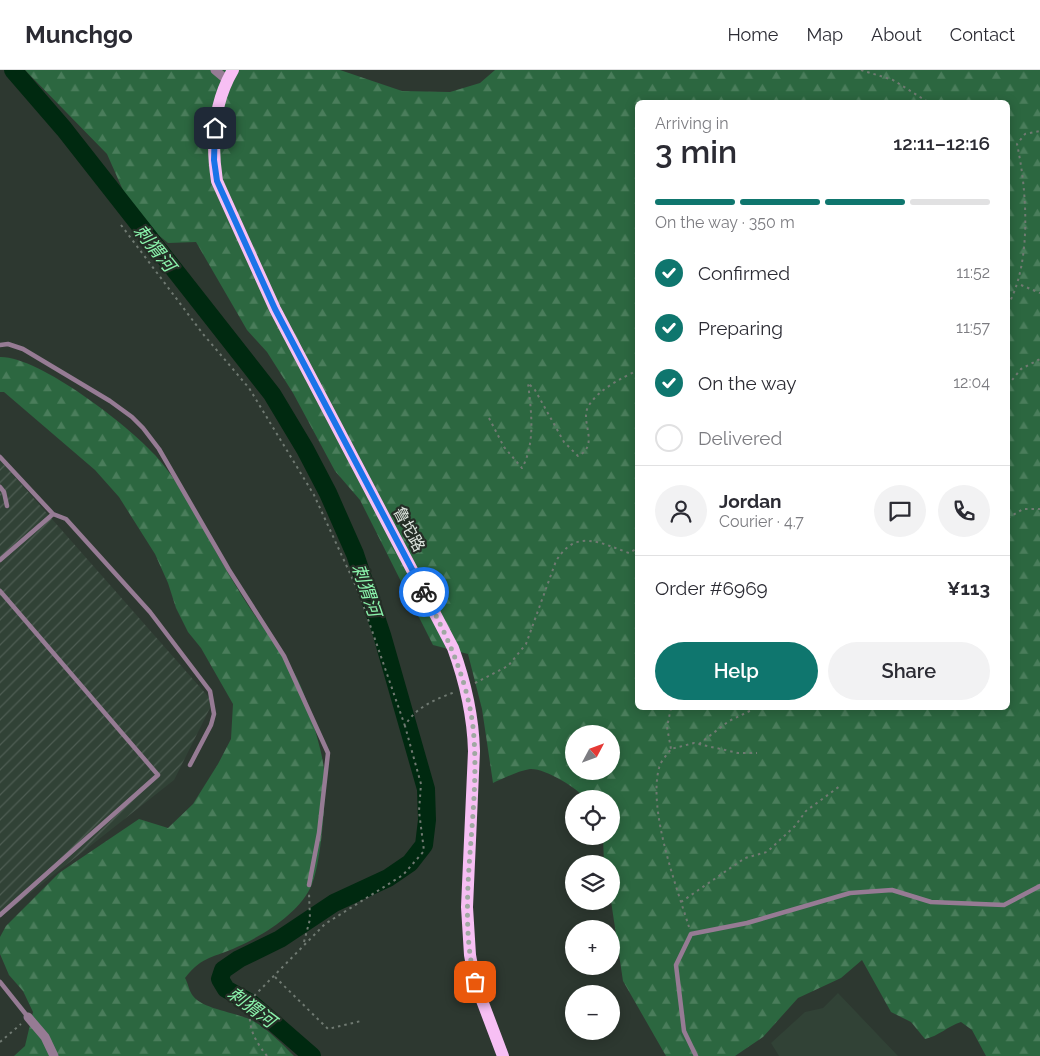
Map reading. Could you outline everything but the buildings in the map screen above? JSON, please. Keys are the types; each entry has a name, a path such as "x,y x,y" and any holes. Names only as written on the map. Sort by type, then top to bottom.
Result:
{"main road":[{"name":"鲁坨路","path":"230,75 220,94 215,124 214,160 217,181 275,309 452,648 466,688 472,718 474,751 473,808 467,907 470,955 475,982 503,1056"}],"street":[{"path":"214,70 230,75"},
{"path":"28,1017 45,1037 54,1056"}],"lane":[{"path":"0,345 8,344 23,349 110,401 132,417 143,428 159,449 229,570 284,656 328,753 319,833 309,885"},
{"path":"0,457 53,514 66,519 150,612 210,692 214,714 211,725 190,765"},
{"path":"0,487 4,492 7,506"},
{"path":"0,560 53,514"},
{"path":"0,591 158,775 0,915"},
{"path":"696,1056 684,1031 676,965 691,934 747,923 850,893 892,890 931,902 1004,905 1040,886"},
{"path":"0,982 28,1017"}],"path":[{"path":"861,70 893,80 925,100"},
{"path":"1010,300 1016,285 1026,221 1017,144 1025,134 1040,131"},
{"path":"120,225 203,334 249,388 314,495 359,593 404,726 421,784 419,811 424,851 403,875 325,924 254,996 249,1011 251,1029 267,1056"},
{"path":"1021,285 1040,294"},
{"path":"1010,383 1021,369 1040,359"},
{"path":"489,418 504,447 522,468 528,459 532,417 528,383 535,390 564,442 578,456 584,453 589,442 587,409 592,401 624,376 635,371"},
{"path":"1010,517 1023,509 1040,509"},
{"path":"475,683 508,666 526,644 556,561 563,550 575,541 590,540 629,553 635,550"},
{"path":"404,726 410,716 436,699 458,691"},
{"path":"671,710 668,727 671,749"},
{"path":"698,744 729,721 752,710"},
{"path":"691,934 661,827 656,784 659,766 671,749 694,743 738,753 757,753"},
{"path":"681,902 745,858 767,852 795,826 806,811 840,786"},
{"path":"303,945 310,918 309,885"},
{"path":"274,977 328,1029 361,1022"},
{"path":"0,1042 14,1032 28,1017"}],"shaded area":[{"path":"0,460 213,702 174,780 0,917"},
{"path":"838,993 898,1056 779,1056 771,1043 805,1012 823,1008"}],"green space":[{"path":"25,70 340,70 402,91 450,92 480,83 495,70 1040,70 1040,1056 986,1056 972,1030 961,1022 935,1036 925,1039 911,1022 891,1012 862,960 841,978 798,998 763,1037 735,1056 666,1056 623,981 620,961 620,920 614,920 612,910 620,910 620,855 604,855 603,845 620,845 620,790 576,790 560,779 544,772 530,769 493,783 482,709 468,654 433,645 360,500 335,471 293,393 267,352 247,330 196,242 168,243 134,215 107,154"},
{"path":"0,357 17,360 59,380 105,411 155,455 185,496 241,594 288,662 300,685 319,745 325,781 321,845 312,884 299,904 280,922 248,942 203,961 185,978 193,996 198,1001 253,1021 270,1033 294,1056 14,1056 25,1046 33,1012 23,991 9,975 0,954 0,937 6,926 59,873 139,819 168,828 193,804 231,739 233,704 201,648 188,632 176,608 168,583 155,554 119,497 95,470 4,392 0,392"}],"waterway":[{"name":"刺猬河","path":"13,70 64,129 272,394 305,449 328,493 355,554 382,635 426,789 427,820 424,845 410,863 388,878 334,903 280,939 239,959 223,970 220,979 226,989 251,1003 312,1056"}],"way so far":[{"path":"424,592 457,660 466,688 473,728 473,818 467,907 470,955 475,982"}],"route":[{"path":"215,128 214,160 217,181 275,309 424,592"}]}
